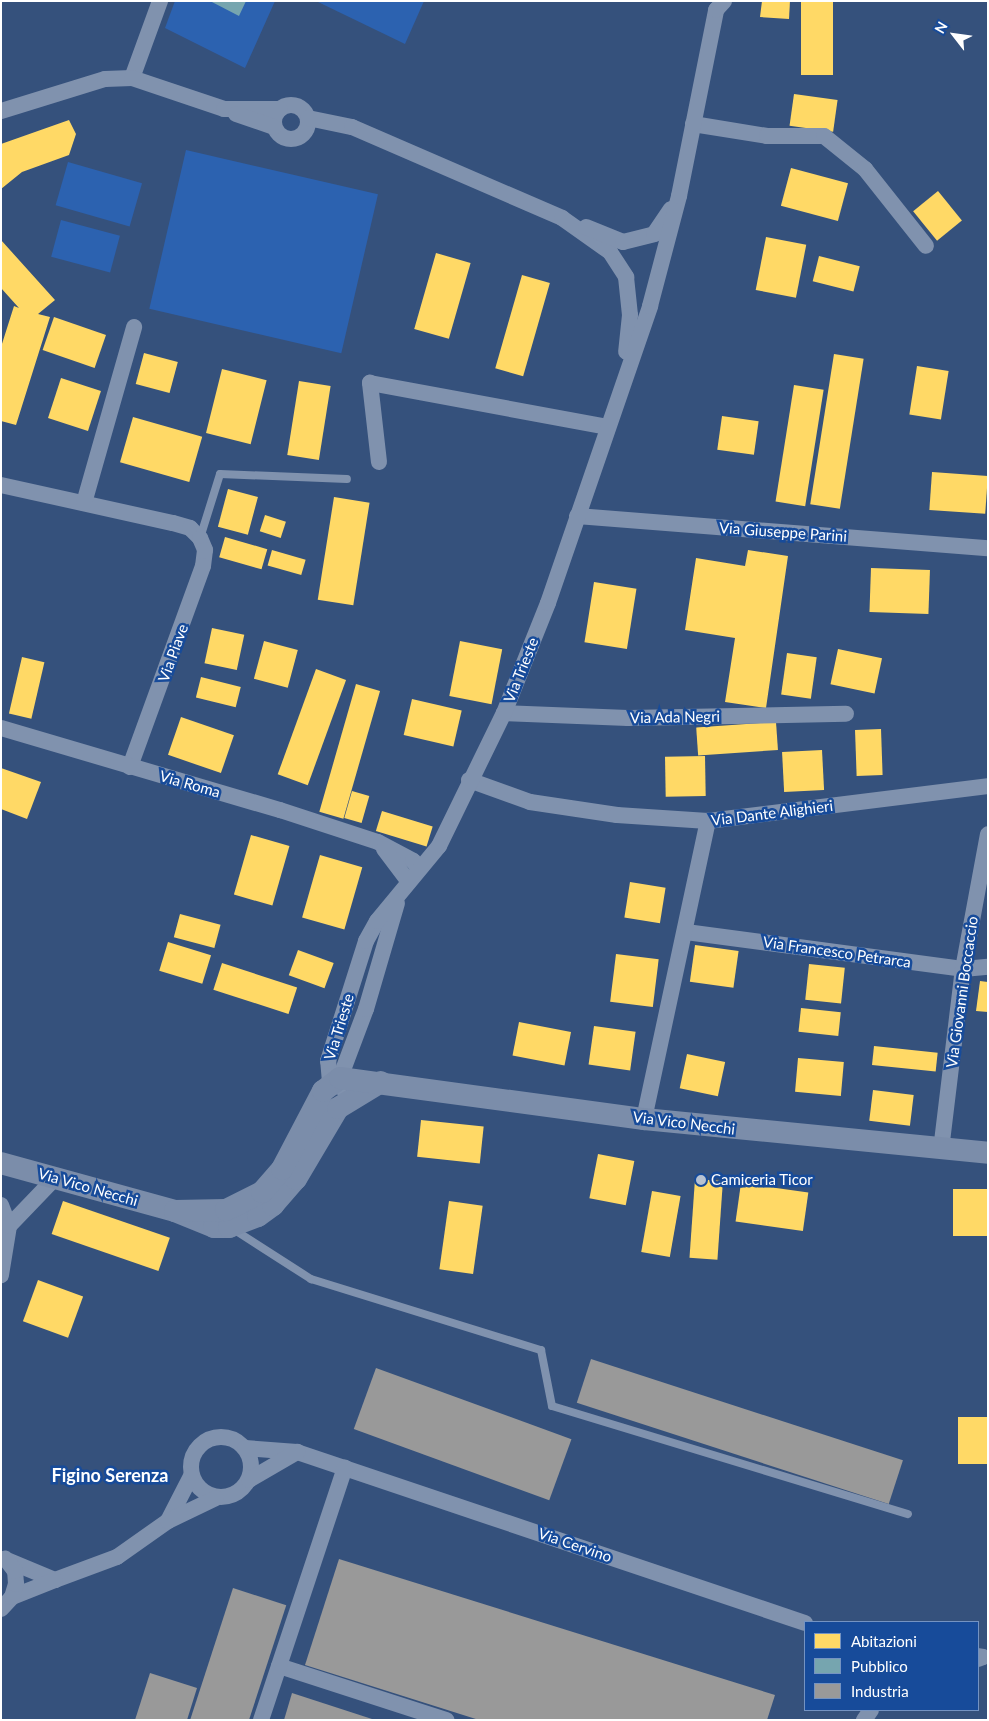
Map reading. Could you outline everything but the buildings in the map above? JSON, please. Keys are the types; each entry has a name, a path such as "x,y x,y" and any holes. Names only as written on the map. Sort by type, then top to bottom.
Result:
{"street":[{"path":"132,78 160,1"},
{"path":"622,381 650,306 680,196 716,10 724,1"},
{"path":"4,106 105,79 132,78 274,127 282,137 288,140 306,125 352,127 562,218 623,242 654,234 680,196"},
{"path":"274,127 275,113 290,105 299,107 306,125"},
{"path":"224,110 280,109"},
{"path":"693,124 768,136 824,136 865,169 926,246"},
{"path":"562,218 610,252 626,277 630,315 622,381"},
{"path":"84,504 134,327"},
{"name":"Via Trieste","path":"336,1082 366,1009 404,889 438,846 469,780 504,713 548,603 622,381"},
{"path":"379,462 370,384 607,427"},
{"path":"1,485 190,528 200,538"},
{"name":"Via Giuseppe Parini","path":"578,516 988,548"},
{"name":"Via Piave","path":"130,767 201,574 205,550 200,538"},
{"name":"Via Ada Negri","path":"504,713 628,718 846,714"},
{"name":"Via Roma","path":"1,728 280,810 378,842 413,861 419,869"},
{"name":"Via Dante Alighieri","path":"469,780 530,802 616,815 708,822 988,786"},
{"path":"644,1119 686,932 708,822"},
{"name":"Via Giovanni Boccaccio","path":"941,1150 963,969 988,834"},
{"name":"Via Roma","path":"378,842 397,863 404,889"},
{"name":"Via Francesco Petrarca","path":"686,932 963,969 988,967"},
{"name":"Via Vico Necchi","path":"336,1082 374,1085 644,1119 941,1150 988,1153"},
{"name":"Via Vico Necchi","path":"310,1155 314,1131 336,1082"},
{"name":"Via Vico Necchi","path":"174,1211 226,1210 262,1192 282,1169 336,1082"},
{"name":"Via Vico Necchi","path":"1,1163 174,1211 214,1227 229,1227 258,1216 273,1205 287,1191 338,1108 374,1085"},
{"path":"9,1226 56,1177"},
{"path":"1,1205 9,1226 1,1275"},
{"name":"Via Cervino","path":"168,1521 191,1476 194,1452 209,1439 229,1437 245,1448 297,1452 804,1623"},
{"path":"245,1448 251,1460 249,1480"},
{"name":"Via Cervino","path":"7,1603 55,1580 117,1557 168,1521 216,1498 230,1497 242,1490 249,1480 297,1452"},
{"path":"261,1720 345,1468"},
{"path":"191,1476 197,1486 216,1498"},
{"path":"5,1558 55,1580"},
{"path":"5,1558 15,1571 16,1584 7,1603"},
{"path":"279,1666 446,1720"}],"lane":[{"name":"Via Piave","path":"200,538 220,474 347,479"},
{"path":"229,1227 311,1279 541,1350 552,1406 908,1514"}],"shaded area":[{"path":"175,1 275,1 245,68 165,28"},
{"path":"316,1 424,1 405,44"},
{"path":"186,150 378,194 341,353 149,309"},
{"path":"68,162 142,183 130,226 56,205"},
{"path":"61,220 120,236 110,272 51,257"}],"place":[{"name":"Camiceria Ticor","path":"701,1180"}],"district":[{"name":"Figino Serenza","path":"110,1475"}]}
